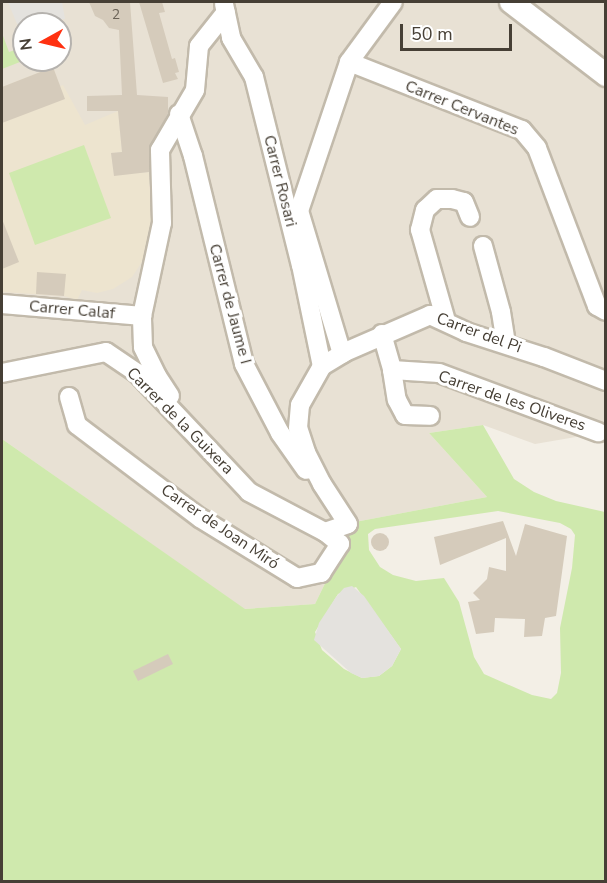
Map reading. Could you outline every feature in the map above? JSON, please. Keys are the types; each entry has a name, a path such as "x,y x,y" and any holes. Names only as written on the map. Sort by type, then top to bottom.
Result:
{"street":[{"path":"342,354 299,211 349,62 393,2"},
{"path":"511,2 583,55 606,75"},
{"path":"186,426 143,347 142,316 162,223 160,150 195,90 199,46 224,7"},
{"name":"Carrer Rosari","path":"224,7 231,38 254,77 302,265 322,366"},
{"name":"Carrer Cervantes","path":"349,62 522,130 537,148 597,306 606,311"},
{"name":"Carrer de Jaume I","path":"179,114 194,156 244,364 280,433 338,508"},
{"path":"446,321 420,230 425,210 437,199 464,202 470,217"},
{"path":"483,246 501,312 506,344"},
{"name":"Carrer Calaf","path":"2,304 142,316"},
{"name":"Carrer del Pi","path":"322,366 382,334 430,315 466,332 506,344 606,381"},
{"path":"382,334 397,400 405,415 430,416"},
{"name":"Carrer de la Guixera","path":"2,373 106,352 137,373 249,492 325,532"},
{"path":"322,366 300,405 298,428 322,484 348,524 325,532"},
{"name":"Carrer de les Oliveres","path":"392,370 439,374 597,432"},
{"name":"Carrer de Joan Miró","path":"69,397 76,425 201,518 297,578 321,573 340,544 325,532"}],"shaded area":[{"path":"2,2 605,2 605,432 535,444 483,425 429,433 487,497 355,522 315,604 244,609 2,439"},
{"path":"8,2 62,2 64,12 12,12"},
{"path":"40,72 55,72 60,86 63,85 85,125 118,111 122,152 111,153 114,175 149,172 152,232 146,256 132,277 113,289 97,293 82,290 77,300 64,296 2,292 2,87"},
{"path":"352,586 364,596 401,649 392,666 379,676 362,678 351,673 314,640 319,623 336,597 344,588"}],"green space":[{"path":"2,33 9,52 12,51 12,65 2,69"},
{"path":"84,145 111,218 35,245 9,173"},
{"path":"483,425 514,479 534,492 556,501 605,512 605,881 2,881 2,439 245,609 315,604 355,522 487,497 429,433","holes":["498,511 560,523 571,529 575,535 572,568 560,628 561,673 557,693 551,699 532,695 484,674 474,657 459,602 444,578 416,581 393,575 380,567 369,550 368,534 375,529","356,587 401,649 392,666 379,676 362,678 344,669 322,650 315,632 338,594"]}],"building":[{"path":"89,2 130,2 137,95 168,97 168,113 149,150 149,172 114,176 111,153 122,152 118,111 87,111 87,96 122,95 119,30 109,28 103,20 95,16"},
{"path":"139,2 162,2 165,12 159,13 172,59 175,58 179,72 175,73 178,79 163,83"},
{"path":"40,72 55,72 65,99 2,123 2,87"},
{"path":"2,219 19,262 2,269"},
{"path":"37,272 66,274 64,296 36,294"},
{"path":"503,521 516,556 525,524 567,536 556,616 545,618 542,636 524,637 525,619 495,618 494,632 476,634 468,602 480,600 473,593 487,579 489,567 506,571 506,538 440,565 434,537"},
{"path":"380,533 386,536 389,542 386,548 380,551 374,548 371,542 374,536"},
{"path":"168,654 173,664 138,681 133,671"}]}
